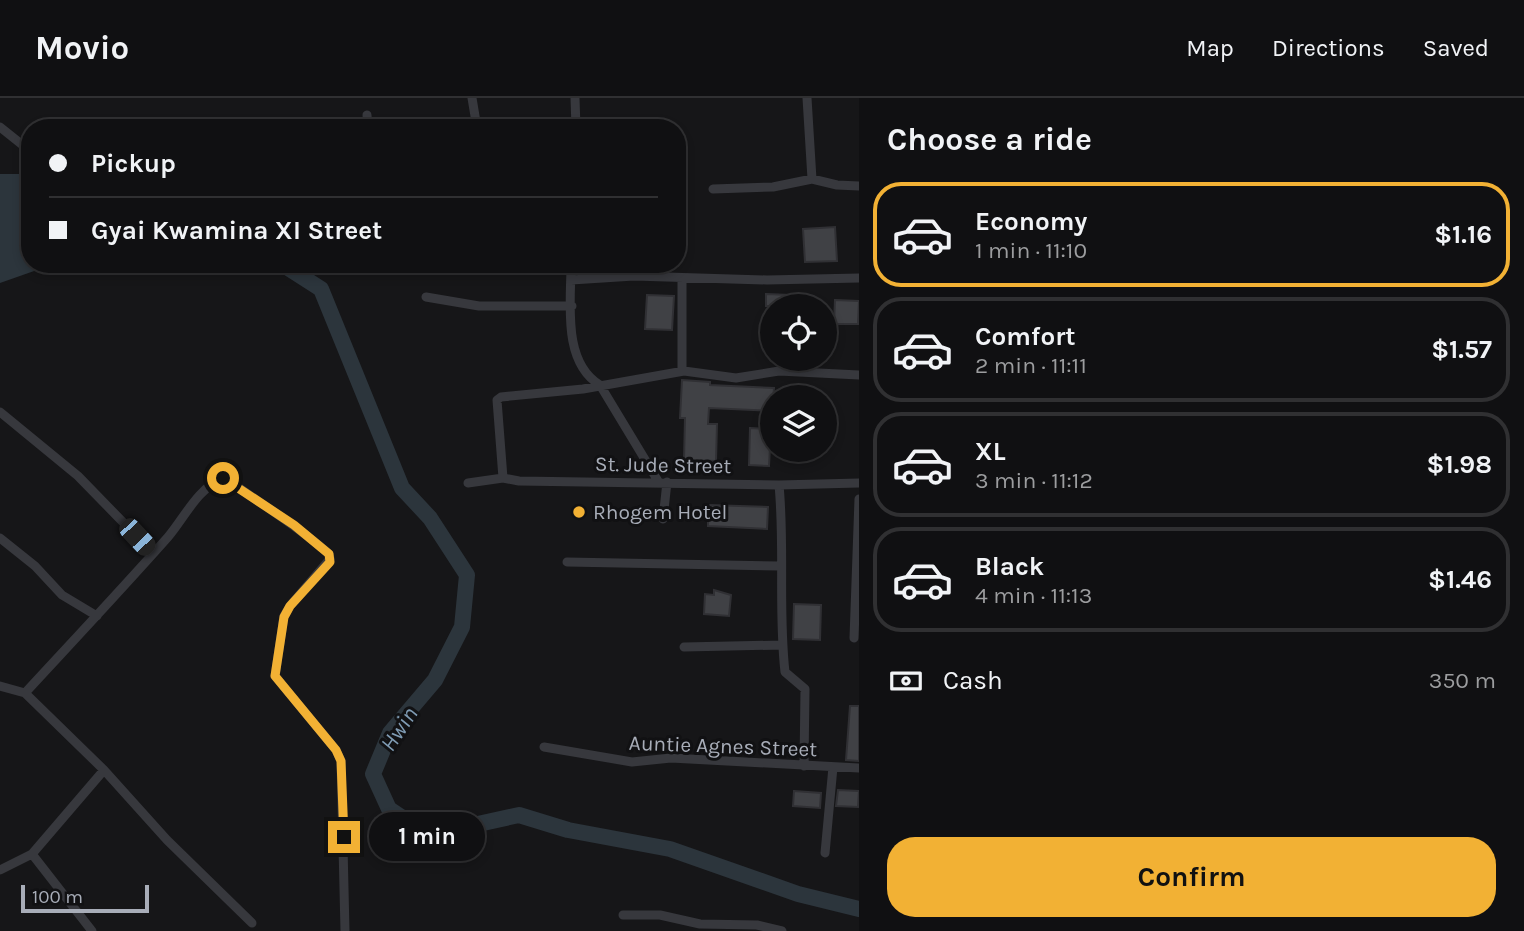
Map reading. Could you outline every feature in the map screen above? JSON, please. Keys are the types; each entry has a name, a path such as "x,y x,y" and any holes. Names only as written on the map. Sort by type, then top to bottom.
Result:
{"street":[{"path":"472,98 476,119"},
{"path":"575,98 576,119"},
{"path":"807,98 812,179"},
{"path":"367,115 367,119"},
{"path":"0,127 21,144"},
{"path":"713,189 773,187 812,179 836,185 859,186"},
{"path":"571,273 575,350 584,370 600,385 663,481 663,519"},
{"path":"571,280 634,276 682,279 859,278"},
{"path":"682,279 682,371"},
{"path":"426,297 479,306 572,306"},
{"path":"503,478 497,400 682,371 737,378 779,371 859,375"},
{"path":"0,412 78,476 152,552"},
{"path":"24,693 169,536 191,504 223,478 294,525 329,554 330,559 290,606 284,617 284,631 275,665 275,676 336,750 341,761 345,931"},
{"name":"St. Jude Street","path":"468,483 503,478 519,481 663,481 779,485 859,483"},
{"path":"779,485 783,520 780,566 782,645 785,672 805,689 804,766"},
{"path":"854,638 859,499"},
{"path":"0,538 34,566 62,595 97,616"},
{"path":"567,562 752,563 780,566"},
{"path":"684,647 782,645"},
{"path":"0,686 24,693 104,770 167,840 252,923"},
{"name":"Auntie Agnes Street","path":"544,747 632,762 670,758 859,768"},
{"path":"825,853 833,767"},
{"path":"0,871 32,854 104,770"},
{"path":"32,854 92,931"},
{"path":"622,915 660,915 700,924 757,925 782,931"},
{"path":"688,931 700,924"}],"shaded area":[{"path":"0,174 21,174 21,273 28,273 0,283"}],"building":[{"path":"835,227 837,261 805,262 803,229"},
{"path":"647,295 674,296 672,330 645,329"},
{"path":"837,300 859,301 858,324 837,324"},
{"path":"682,380 710,382 710,385 760,387 760,410 709,408 708,424 717,424 716,461 684,460 685,418 680,418"},
{"path":"750,428 760,428 760,462 769,462 769,466 749,465"},
{"path":"708,505 768,507 767,529 708,526"},
{"path":"714,590 731,595 729,616 704,614 705,594 714,595"},
{"path":"794,604 821,605 820,640 793,639"},
{"path":"850,706 859,706 859,761 846,760"},
{"path":"838,790 859,791 858,807 836,806"},
{"path":"794,791 821,793 820,808 793,806"}],"waterway":[{"name":"Hwin","path":"296,273 321,289 402,488 430,518 467,575 462,627 435,680 390,733 373,774 389,809 428,835 519,815 568,830 670,849 798,894 859,909"}],"place":[{"name":"Rhogem Hotel","path":"579,512"}],"route":[{"path":"223,478 272,513 294,525 329,554 330,562 290,606 284,617 284,631 275,665 275,676 293,702 336,750 341,761 344,837"}]}
